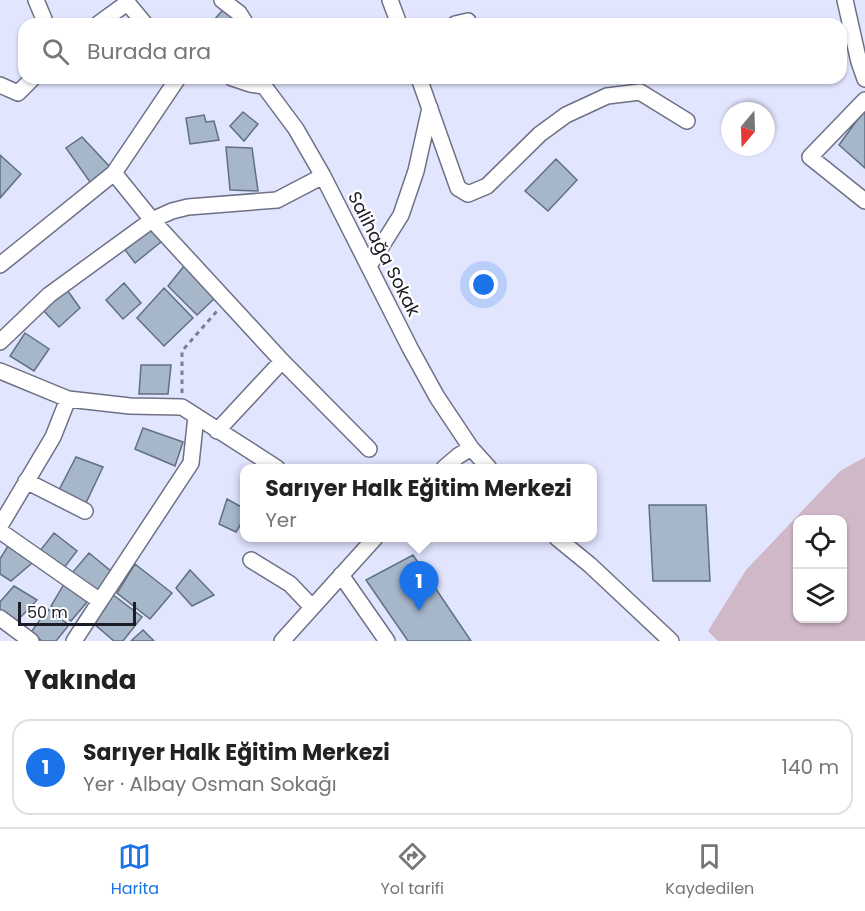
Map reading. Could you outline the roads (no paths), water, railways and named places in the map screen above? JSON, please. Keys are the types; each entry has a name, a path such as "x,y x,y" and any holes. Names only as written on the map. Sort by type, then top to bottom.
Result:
{"street":[{"path":"36,0 44,18"},
{"path":"222,0 242,12"},
{"path":"390,0 397,18"},
{"path":"845,0 865,80"},
{"path":"106,18 126,2 140,18"},
{"path":"0,85 18,93 27,84"},
{"path":"0,265 114,173 174,84"},
{"name":"Salihağa Sokak","path":"265,84 296,129 323,176 431,387 471,448 485,464"},
{"path":"421,84 458,188 468,194 487,186 540,134 566,115 607,96 640,92 687,121"},
{"path":"865,100 810,157 865,201"},
{"path":"369,266 401,215 416,171 430,108"},
{"path":"114,173 152,220 282,361 369,449"},
{"path":"0,342 50,295 152,220 172,211 189,207 277,200 323,176"},
{"path":"217,431 282,361"},
{"path":"0,371 68,399 130,406 183,407 271,464"},
{"path":"0,525 53,437 68,399"},
{"path":"74,641 191,463 196,416"},
{"path":"449,464 471,448"},
{"path":"27,481 85,511"},
{"path":"0,531 100,601"},
{"path":"282,641 371,542"},
{"path":"562,542 671,641"},
{"path":"251,560 290,584 312,607"},
{"path":"341,575 387,641"},
{"path":"0,618 31,641"}],"place":[{"name":"Sarıyer Halk Eğitim Merkezi","path":"419,611"}]}
